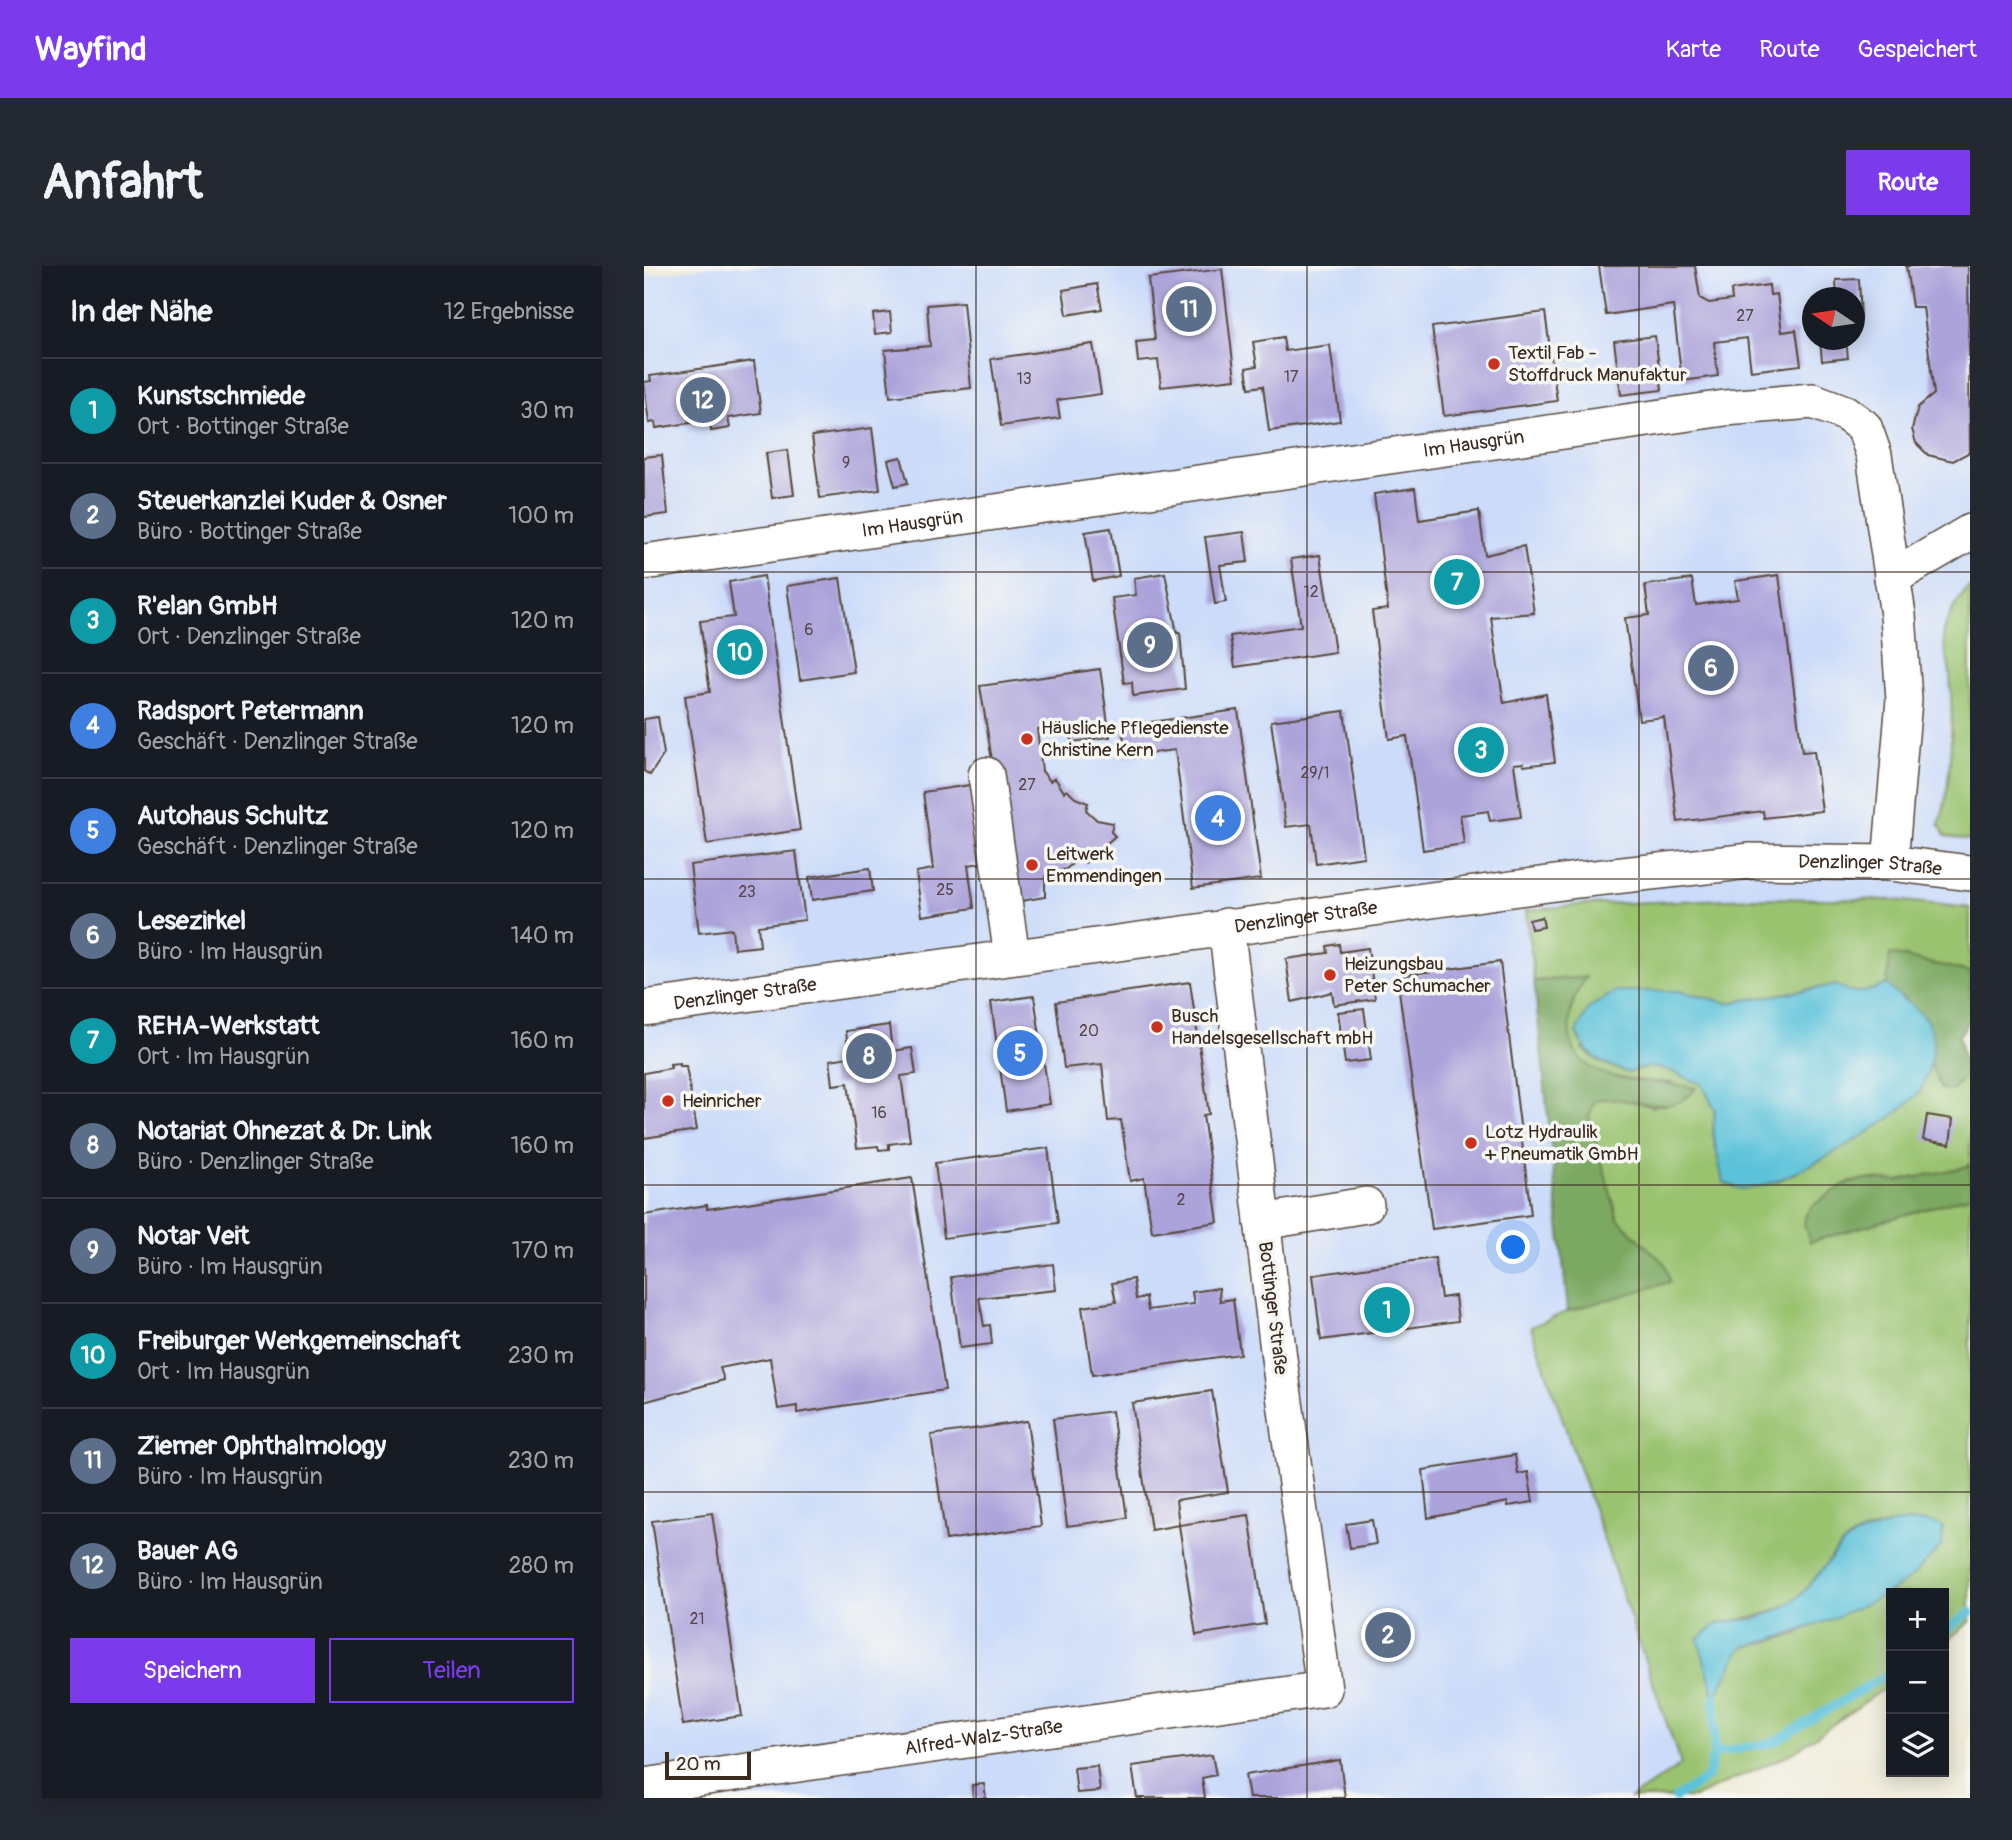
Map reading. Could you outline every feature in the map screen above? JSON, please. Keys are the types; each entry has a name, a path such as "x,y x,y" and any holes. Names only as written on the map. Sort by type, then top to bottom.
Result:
{"street":[{"name":"Im Hausgrün","path":"644,562 1725,408 1813,401 1844,413 1864,427 1874,454 1898,615 1904,700 1891,863"},
{"path":"1892,578 1970,532"},
{"path":"986,775 1012,957"},
{"name":"Denzlinger Straße","path":"644,1008 1226,926 1577,880 1751,861 1891,863 1970,873"},
{"name":"Bottinger Straße","path":"1226,926 1324,1689"},
{"path":"1262,1222 1366,1205"},
{"name":"Alfred-Walz-Straße","path":"644,1786 1324,1689"}],"shaded area":[{"path":"712,266 1970,266 1970,586 1944,634 1950,675 1949,774 1948,802 1939,824 1945,836 1970,840 1970,908 1894,900 1526,911 1568,1311 1531,1328 1681,1765 1631,1798 644,1798 644,276"}],"green space":[{"path":"1970,586 1970,840 1945,836 1939,824 1947,792 1951,730 1950,675 1944,632 1954,607"},
{"path":"1755,898 1894,900 1970,908 1970,972 1891,954 1887,984 1873,990 1855,992 1835,985 1728,1003 1678,991 1583,1049 1600,1062 1629,1073 1658,1067 1702,1084 1715,1110 1713,1134 1716,1148 1744,1189 1778,1181 1840,1149 1919,1091 1929,1060 1942,1089 1952,1090 1966,1075 1970,1098 1970,1166 1898,1181 1865,1179 1845,1184 1811,1207 1811,1241 1970,1196 1970,1622 1949,1639 1949,1588 1895,1588 1898,1522 1850,1539 1793,1601 1757,1616 1717,1623 1711,1684 1714,1696 1741,1648 1795,1635 1886,1593 1886,1687 1792,1753 1694,1798 1631,1798 1681,1765 1531,1327 1568,1311 1669,1282 1639,1241 1618,1219 1589,1118 1594,1100 1610,1096 1654,1107 1672,1082 1615,1077 1593,1071 1577,1059 1571,1048 1569,1024 1575,999 1585,978 1534,981 1526,911 1578,905"},
{"path":"1890,954 1970,972 1970,1020 1959,1036 1966,1075 1952,1090 1941,1089 1929,1060 1934,1042 1905,999 1894,993 1887,984"},
{"path":"1586,977 1573,1004 1570,1033 1575,1051 1586,1064 1619,1078 1696,1088 1686,1098 1674,1104 1607,1099 1594,1101 1589,1118 1618,1219 1665,1264 1670,1282 1568,1311 1534,981"},
{"path":"1970,1166 1970,1196 1810,1242 1804,1224 1806,1215 1811,1207 1845,1184 1865,1179 1898,1181"}],"water":[{"path":"1887,984 1921,1014 1931,1029 1933,1051 1920,1091 1890,1118 1837,1151 1782,1178 1744,1189 1723,1182 1713,1134 1715,1110 1702,1084 1658,1067 1629,1073 1611,1066 1591,1054 1576,1032 1589,1008 1616,991 1678,991 1728,1003 1836,985 1849,991 1861,992"},
{"path":"1898,1522 1931,1522 1943,1527 1942,1545 1920,1569 1895,1588 1886,1588 1886,1593 1876,1599 1819,1624 1741,1648 1715,1697 1698,1639 1718,1623 1758,1618 1782,1608 1801,1595 1841,1546 1856,1535"}],"building":[{"path":"1599,266 1695,266 1700,298 1709,303 1732,300 1731,290 1769,285 1770,295 1777,294 1782,332 1796,330 1801,365 1751,371 1747,338 1714,342 1718,376 1682,381 1673,305 1606,315"},
{"path":"1906,266 1968,266 1970,452 1953,461 1928,455 1916,443 1912,429 1918,407 1934,394 1923,307 1912,307"},
{"path":"1222,269 1235,379 1161,387 1158,360 1138,362 1136,342 1155,340 1148,278"},
{"path":"1859,279 1859,287 1836,287 1836,280"},
{"path":"1097,284 1102,309 1067,315 1063,290"},
{"path":"963,302 971,388 890,397 885,350 930,346 927,305"},
{"path":"890,312 892,332 875,334 873,314"},
{"name":"Textil Fab - Stoffdruck Manufaktur","path":"1545,312 1557,401 1444,416 1432,327"},
{"path":"1655,336 1662,390 1621,395 1614,341"},
{"path":"1283,337 1285,351 1330,345 1340,421 1269,431 1263,386 1249,388 1246,368 1257,366 1253,342"},
{"path":"1093,344 1101,394 1057,400 1060,418 1001,426 991,359"},
{"path":"1821,350 1847,350 1848,358 1822,361"},
{"path":"754,361 761,413 728,418 730,428 711,431 710,420 656,428 655,422 649,423 644,382 651,381 650,376"},
{"path":"872,428 880,490 820,498 812,436"},
{"path":"788,450 794,495 772,498 766,453"},
{"path":"662,455 668,514 644,517 644,457"},
{"path":"901,457 908,483 895,486 888,460"},
{"path":"1415,488 1419,520 1479,511 1485,555 1524,546 1534,613 1491,617 1498,667 1504,703 1546,694 1555,762 1524,766 1523,763 1514,764 1521,817 1490,821 1488,811 1460,815 1464,844 1423,850 1407,736 1389,739 1372,611 1388,609 1374,494"},
{"path":"1111,528 1119,576 1093,581 1085,532"},
{"path":"1244,532 1248,562 1220,565 1226,602 1215,604 1205,537"},
{"path":"1320,555 1335,652 1235,667 1230,636 1301,626 1291,559"},
{"path":"1165,573 1177,633 1180,633 1185,689 1133,696 1132,682 1124,683 1112,598 1136,595 1134,578"},
{"path":"1779,575 1802,752 1814,751 1822,811 1764,818 1763,811 1678,822 1664,717 1639,720 1625,618 1649,615 1645,585 1692,579 1696,605 1738,599 1735,581"},
{"path":"764,576 800,830 707,844 685,696 710,692 700,621 734,617 729,582"},
{"path":"840,578 854,672 800,680 787,586"},
{"path":"1100,669 1110,737 1072,742 1065,724 1037,729 1042,771 1050,781 1055,778 1064,792 1067,790 1075,798 1088,803 1086,810 1097,820 1113,823 1111,832 1115,836 1085,863 1079,858 1066,869 1045,876 1045,897 1015,902 980,686"},
{"path":"1238,710 1261,879 1193,888 1175,750 1126,756 1122,726"},
{"path":"1344,711 1364,857 1316,864 1311,824 1286,827 1271,721"},
{"path":"658,717 664,754 650,775 644,771 644,719"},
{"path":"970,785 981,863 968,865 974,908 922,916 916,872 933,869 923,792"},
{"path":"796,851 805,920 758,926 760,946 734,949 732,929 699,933 690,865"},
{"path":"870,868 873,891 812,900 809,877"},
{"path":"1542,917 1544,927 1531,929 1529,920"},
{"name":"Heizungsbau Peter Schumacher","path":"1339,944 1340,952 1368,948 1375,999 1334,1005 1332,992 1292,1002 1286,959 1328,953 1327,946"},
{"name":"Lotz Hydraulik + Pneumatik GmbH","path":"1500,962 1531,1215 1432,1229 1397,976"},
{"path":"1190,982 1209,1114 1203,1115 1218,1222 1152,1232 1144,1178 1130,1181 1121,1120 1108,1121 1102,1064 1064,1068 1056,1002"},
{"path":"1034,996 1050,1104 1006,1111 991,1002"},
{"path":"1364,1009 1371,1060 1345,1063 1338,1012"},
{"path":"889,1025 892,1051 912,1048 916,1074 901,1076 910,1141 889,1144 889,1149 879,1150 878,1146 857,1148 848,1083 833,1085 830,1060 849,1057 846,1031"},
{"name":"Heinricher","path":"680,1063 680,1066 686,1066 697,1130 644,1138 644,1073 671,1068 670,1064"},
{"path":"1927,1115 1953,1119 1950,1144 1923,1140"},
{"path":"1048,1148 1058,1223 944,1238 935,1163"},
{"path":"912,1178 945,1390 797,1413 797,1406 778,1409 770,1358 720,1368 724,1380 644,1402 644,1215 707,1205 707,1209"},
{"path":"1435,1258 1441,1298 1455,1296 1458,1321 1321,1340 1313,1275"},
{"path":"1053,1264 1056,1290 979,1298 984,1326 990,1325 992,1344 960,1348 951,1277"},
{"path":"1133,1279 1136,1299 1146,1297 1148,1310 1194,1304 1192,1292 1219,1288 1220,1301 1233,1299 1240,1354 1092,1375 1082,1307 1116,1302 1112,1283"},
{"path":"1212,1391 1228,1492 1176,1500 1179,1525 1151,1530 1132,1403"},
{"path":"1112,1411 1127,1518 1067,1526 1053,1419"},
{"path":"1027,1421 1041,1526 946,1540 931,1435"},
{"path":"1515,1455 1518,1474 1528,1472 1533,1502 1508,1506 1508,1502 1428,1518 1423,1470"},
{"path":"712,1513 742,1716 683,1725 652,1521"},
{"path":"1249,1515 1265,1624 1196,1635 1179,1525"},
{"path":"1372,1520 1376,1544 1350,1548 1346,1524"},
{"path":"1212,1755 1216,1775 1202,1778 1205,1798 1137,1798 1132,1766"},
{"path":"1340,1760 1345,1798 1249,1798 1245,1775"},
{"path":"1097,1766 1100,1791 1077,1793 1074,1768"},
{"path":"984,1784 986,1798 973,1798 972,1785"}],"waterway":[{"path":"1949,1628 1970,1612"},
{"path":"1675,1798 1707,1778 1714,1753 1772,1743 1886,1675"},
{"path":"1714,1753 1715,1697"}],"place":[{"name":"Ziemer Ophthalmology","path":"1189,309"},
{"name":"Textil Fab - Stoffdruck Manufaktur","path":"1494,364"},
{"name":"Bauer AG","path":"703,400"},
{"name":"REHA-Werkstatt","path":"1457,582"},
{"name":"Notar Veit","path":"1150,645"},
{"name":"Freiburger Werkgemeinschaft","path":"740,652"},
{"name":"Lesezirkel","path":"1711,668"},
{"name":"Häusliche Pflegedienste Christine Kern","path":"1027,739"},
{"name":"R'elan GmbH","path":"1481,750"},
{"name":"Radsport Petermann","path":"1218,818"},
{"name":"Leitwerk Emmendingen","path":"1032,865"},
{"name":"Heizungsbau Peter Schumacher","path":"1330,975"},
{"name":"Busch Handelsgesellschaft mbH","path":"1157,1027"},
{"name":"Autohaus Schultz","path":"1020,1053"},
{"name":"Notariat Ohnezat & Dr. Link","path":"869,1056"},
{"name":"Heinricher","path":"668,1101"},
{"name":"Lotz Hydraulik + Pneumatik GmbH","path":"1471,1143"},
{"name":"Kunstschmiede","path":"1387,1310"},
{"name":"Steuerkanzlei Kuder & Osner","path":"1388,1635"}]}
